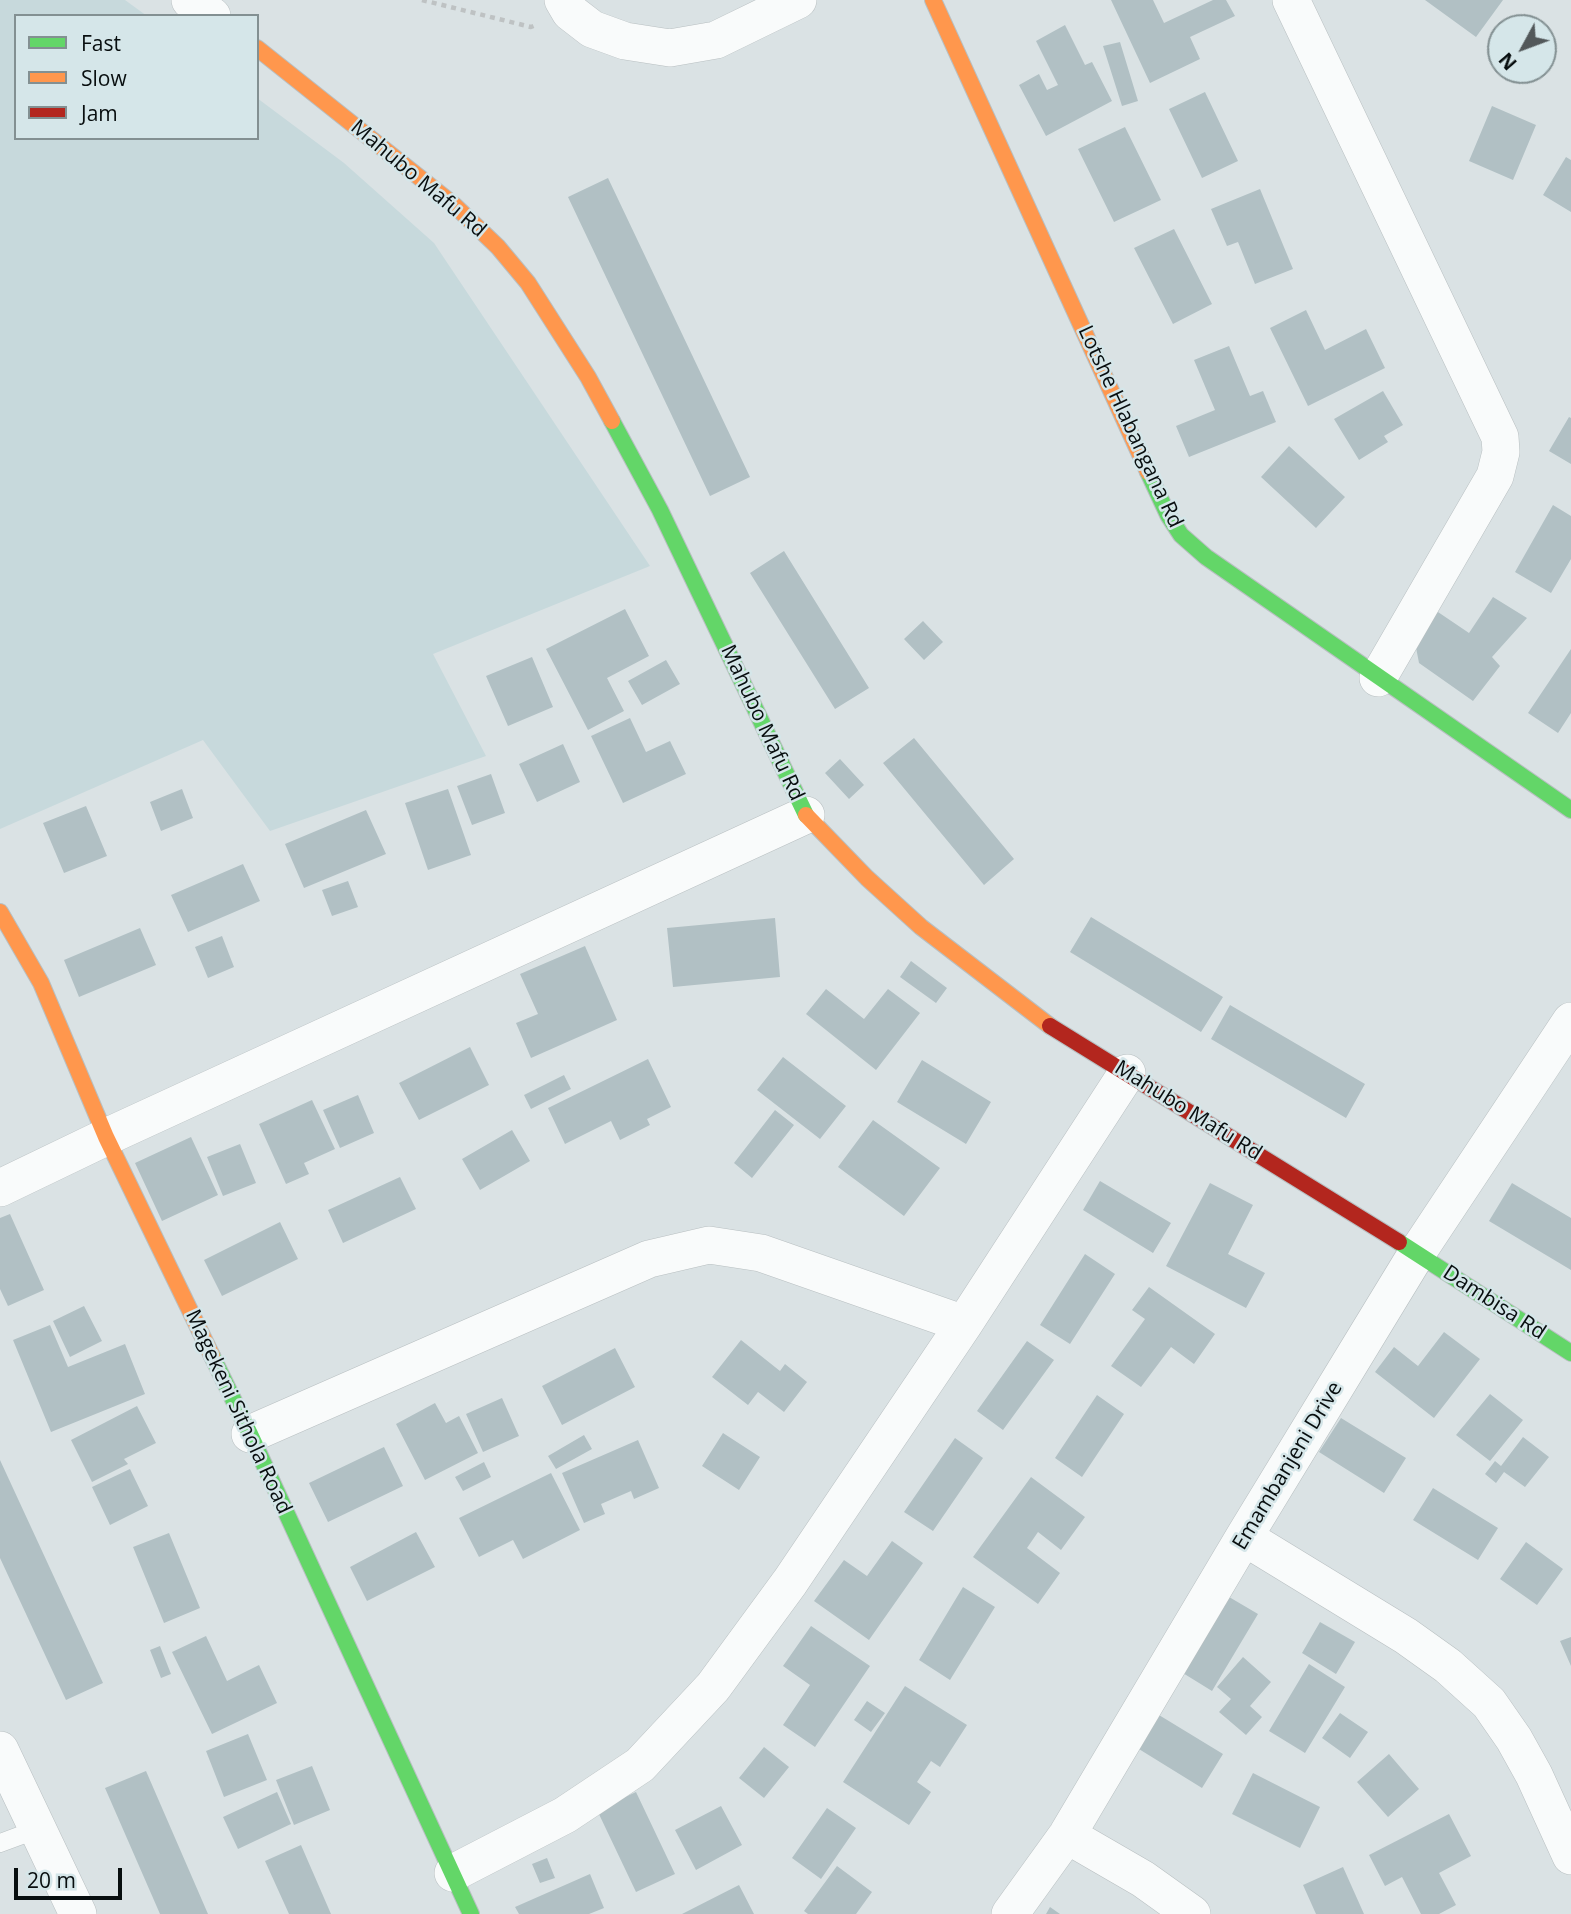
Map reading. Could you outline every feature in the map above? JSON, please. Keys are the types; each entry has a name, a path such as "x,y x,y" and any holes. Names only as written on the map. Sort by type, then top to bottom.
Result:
{"street":[{"path":"190,0 209,14"},
{"path":"566,6 592,29 625,41 670,48 716,40 798,0"},
{"name":"Lotshe Hlabangana Rd","path":"933,0 1168,515 1181,535 1206,557 1571,810"},
{"path":"1291,0 1500,437 1501,452 1495,476 1378,678"},
{"name":"Mahubo Mafu Rd","path":"259,50 454,205 498,247 528,283 588,377 660,510 806,815 867,878 922,927 1048,1024 1417,1254"},
{"path":"0,1188 806,815"},
{"name":"Magekeni Sithola Road","path":"0,912 41,983 106,1137 250,1434 471,1914"},
{"name":"Emambanjeni Drive","path":"1010,1914 1067,1835 1244,1537 1417,1254 1571,1021"},
{"path":"453,1873 565,1815 640,1765 713,1687 783,1592 964,1324 1127,1073"},
{"path":"250,1434 649,1259 709,1245 761,1253 964,1324"},
{"name":"Dambisa Rd","path":"1417,1254 1571,1353"},
{"path":"1244,1537 1406,1636 1448,1666 1489,1703 1527,1763 1571,1856"},
{"path":"0,1750 78,1914"},
{"path":"1067,1835 1143,1879 1192,1914"}],"lane":[{"path":"0,1843 38,1829"}],"path":[{"path":"422,0 531,27 566,6"}],"shaded area":[{"path":"0,0 125,0 144,14 14,14 14,140 259,140 259,99 344,163 434,243 650,566 433,654 486,756 270,831 203,740 0,829"}],"building":[{"path":"1111,0 1153,0 1164,23 1213,0 1226,0 1235,16 1190,37 1200,59 1150,83"},
{"path":"1425,0 1503,0 1493,14 1487,14 1487,22 1476,37"},
{"path":"1065,25 1085,65 1092,62 1112,101 1046,136 1019,85 1039,74 1047,90 1058,85 1036,41"},
{"path":"1120,42 1138,101 1122,106 1103,46"},
{"path":"1205,92 1238,161 1202,178 1169,109"},
{"path":"1492,106 1536,125 1513,180 1469,161"},
{"path":"1125,127 1161,200 1114,222 1078,149"},
{"path":"1566,157 1571,160 1571,212 1543,195"},
{"path":"608,178 750,477 710,496 568,197"},
{"path":"1260,189 1293,269 1255,284 1238,242 1227,246 1211,209"},
{"path":"1174,229 1212,304 1173,324 1134,248"},
{"path":"1306,310 1325,350 1366,329 1385,368 1308,406 1270,328"},
{"path":"1229,346 1250,396 1263,391 1276,422 1189,457 1176,426 1215,410 1194,360"},
{"path":"1383,391 1403,425 1384,436 1388,442 1359,460 1334,419"},
{"path":"1569,417 1571,418 1571,464 1549,451"},
{"path":"1289,446 1345,497 1316,528 1261,477"},
{"path":"1553,505 1571,516 1571,559 1551,593 1515,572"},
{"path":"784,551 869,688 835,709 750,573"},
{"path":"1493,597 1527,618 1492,657 1500,666 1473,701 1419,663 1413,632 1435,610 1469,633"},
{"path":"625,609 649,656 607,678 624,711 588,730 546,649"},
{"path":"923,621 943,642 924,660 904,639"},
{"path":"1571,649 1571,713 1558,733 1528,713"},
{"path":"532,657 553,707 508,726 486,676"},
{"path":"666,660 680,684 642,705 628,681"},
{"path":"630,718 646,752 670,741 686,774 623,803 591,736"},
{"path":"914,738 1014,859 984,885 883,763"},
{"path":"563,744 580,782 537,802 519,764"},
{"path":"840,759 864,785 849,799 825,773"},
{"path":"491,774 505,813 472,825 457,786"},
{"path":"182,789 193,818 161,831 150,802"},
{"path":"448,789 471,855 428,870 405,803"},
{"path":"86,806 107,856 64,873 43,823"},
{"path":"366,810 386,854 304,888 285,844"},
{"path":"243,864 260,901 188,932 171,895"},
{"path":"348,881 358,907 332,916 322,890"},
{"path":"1091,917 1223,997 1201,1032 1070,952"},
{"path":"775,918 780,977 673,987 667,928"},
{"path":"140,928 156,965 79,997 64,960"},
{"path":"222,936 234,967 208,978 195,947"},
{"path":"585,946 617,1020 531,1058 516,1023 538,1014 520,974"},
{"path":"911,961 947,988 936,1003 900,977"},
{"path":"826,989 864,1019 888,989 920,1013 876,1070 806,1014"},
{"path":"1230,1005 1365,1084 1346,1118 1211,1039"},
{"path":"470,1047 489,1085 419,1120 399,1083"},
{"path":"783,1057 846,1106 820,1139 757,1090"},
{"path":"648,1059 671,1107 647,1119 650,1125 620,1140 611,1121 565,1144 548,1108"},
{"path":"922,1060 991,1102 966,1144 897,1102"},
{"path":"564,1075 571,1089 531,1109 524,1095"},
{"path":"358,1095 374,1133 340,1148 323,1110"},
{"path":"312,1100 335,1149 304,1163 309,1174 286,1184 259,1124"},
{"path":"775,1110 794,1125 752,1178 734,1163"},
{"path":"873,1120 940,1168 904,1216 838,1167"},
{"path":"512,1130 530,1161 480,1190 462,1159"},
{"path":"191,1137 218,1195 162,1221 135,1163"},
{"path":"240,1144 256,1183 223,1196 207,1157"},
{"path":"400,1177 416,1209 343,1243 328,1210"},
{"path":"1100,1181 1171,1223 1153,1253 1083,1210"},
{"path":"1210,1183 1253,1205 1228,1254 1265,1273 1246,1308 1166,1266"},
{"path":"1512,1183 1571,1218 1571,1270 1489,1221"},
{"path":"10,1214 44,1290 8,1306 0,1289 0,1218"},
{"path":"280,1222 298,1259 222,1296 204,1260"},
{"path":"1085,1254 1115,1274 1070,1344 1040,1325"},
{"path":"1149,1287 1215,1334 1194,1364 1171,1347 1141,1387 1111,1366 1145,1319 1132,1310"},
{"path":"84,1306 102,1341 70,1357 53,1321"},
{"path":"50,1325 68,1367 125,1344 145,1394 51,1432 13,1340"},
{"path":"1444,1332 1480,1359 1434,1418 1375,1372 1394,1347 1418,1366"},
{"path":"741,1340 780,1371 785,1364 807,1382 784,1412 758,1392 748,1405 712,1377"},
{"path":"1027,1341 1054,1360 1003,1430 977,1411"},
{"path":"615,1348 635,1387 562,1425 542,1386"},
{"path":"1490,1394 1523,1420 1490,1461 1456,1435"},
{"path":"1097,1395 1124,1414 1082,1477 1055,1458"},
{"path":"502,1398 519,1436 483,1452 466,1414"},
{"path":"435,1403 446,1423 459,1416 478,1453 425,1480 396,1424"},
{"path":"137,1406 156,1443 124,1459 128,1464 92,1482 71,1440"},
{"path":"1341,1418 1406,1458 1384,1493 1319,1452"},
{"path":"723,1433 760,1457 739,1490 702,1466"},
{"path":"584,1435 592,1449 556,1469 548,1456"},
{"path":"1523,1437 1549,1457 1525,1487 1504,1472 1496,1483 1485,1474 1495,1461 1501,1466"},
{"path":"955,1438 983,1458 933,1531 904,1512"},
{"path":"638,1440 659,1488 634,1499 631,1491 601,1504 605,1514 584,1523 562,1473"},
{"path":"384,1447 403,1486 328,1522 309,1483"},
{"path":"0,1460 103,1683 66,1700 0,1558"},
{"path":"484,1462 491,1477 463,1491 455,1477"},
{"path":"130,1469 148,1506 110,1525 92,1487"},
{"path":"551,1473 580,1530 523,1559 513,1540 479,1557 459,1518"},
{"path":"1031,1477 1085,1517 1061,1550 1038,1532 1027,1548 1060,1573 1038,1604 973,1557"},
{"path":"1433,1488 1498,1528 1478,1560 1413,1520"},
{"path":"416,1532 435,1567 367,1601 350,1567"},
{"path":"169,1533 200,1608 164,1623 133,1547"},
{"path":"892,1541 923,1563 869,1640 814,1601 844,1560 867,1576"},
{"path":"1526,1542 1563,1569 1537,1605 1500,1579"},
{"path":"963,1587 995,1607 950,1680 919,1660"},
{"path":"1224,1594 1258,1614 1212,1691 1178,1670"},
{"path":"1320,1622 1355,1642 1336,1674 1302,1653"},
{"path":"811,1626 870,1666 815,1747 783,1725 810,1685 783,1666"},
{"path":"206,1636 227,1681 259,1665 277,1703 212,1734 172,1652"},
{"path":"1571,1637 1571,1666 1560,1641"},
{"path":"160,1646 171,1674 161,1678 150,1650"},
{"path":"1243,1657 1271,1682 1250,1706 1262,1717 1246,1735 1219,1712 1231,1699 1217,1687"},
{"path":"1309,1664 1345,1687 1305,1753 1269,1731"},
{"path":"905,1686 967,1725 940,1767 931,1761 917,1782 931,1792 909,1825 843,1782"},
{"path":"867,1701 885,1713 871,1732 854,1720"},
{"path":"1154,1712 1223,1754 1202,1788 1134,1746"},
{"path":"1340,1713 1368,1732 1350,1758 1322,1738"},
{"path":"248,1734 267,1780 224,1797 206,1751"},
{"path":"764,1747 789,1767 764,1798 739,1778"},
{"path":"1389,1754 1419,1789 1388,1817 1357,1782"},
{"path":"312,1766 330,1810 294,1825 276,1780"},
{"path":"146,1771 208,1914 160,1914 105,1788"},
{"path":"1253,1773 1320,1807 1300,1848 1232,1814"},
{"path":"277,1792 291,1824 238,1849 223,1817"},
{"path":"636,1792 675,1874 636,1892 597,1810"},
{"path":"721,1806 742,1845 696,1870 675,1830"},
{"path":"827,1808 856,1828 821,1879 792,1858"},
{"path":"1449,1814 1471,1856 1439,1873 1456,1905 1439,1914 1421,1914 1402,1877 1385,1886 1369,1855"},
{"path":"301,1845 331,1914 289,1914 265,1861"},
{"path":"547,1858 555,1878 540,1883 532,1864"},
{"path":"837,1866 872,1892 856,1914 808,1914 804,1911"},
{"path":"1343,1867 1364,1914 1316,1914 1303,1885"},
{"path":"590,1874 604,1908 589,1914 519,1914 515,1907"},
{"path":"739,1885 754,1914 682,1914"},
{"path":"1050,1907 1060,1914 1046,1914"}],"traffic: fast":[{"path":"612,421 660,510 806,815"},
{"path":"1148,472 1168,515 1181,535 1206,557 1571,810"},
{"path":"1399,1242 1571,1353"},
{"path":"212,1356 471,1914"}],"traffic: slow":[{"path":"933,0 1148,472"},
{"path":"259,50 454,205 498,247 528,283 588,377 612,421"},
{"path":"806,815 867,878 921,927 1050,1026"},
{"path":"0,912 41,983 106,1137 212,1356"}],"traffic: jam":[{"path":"1050,1026 1399,1242"}]}
